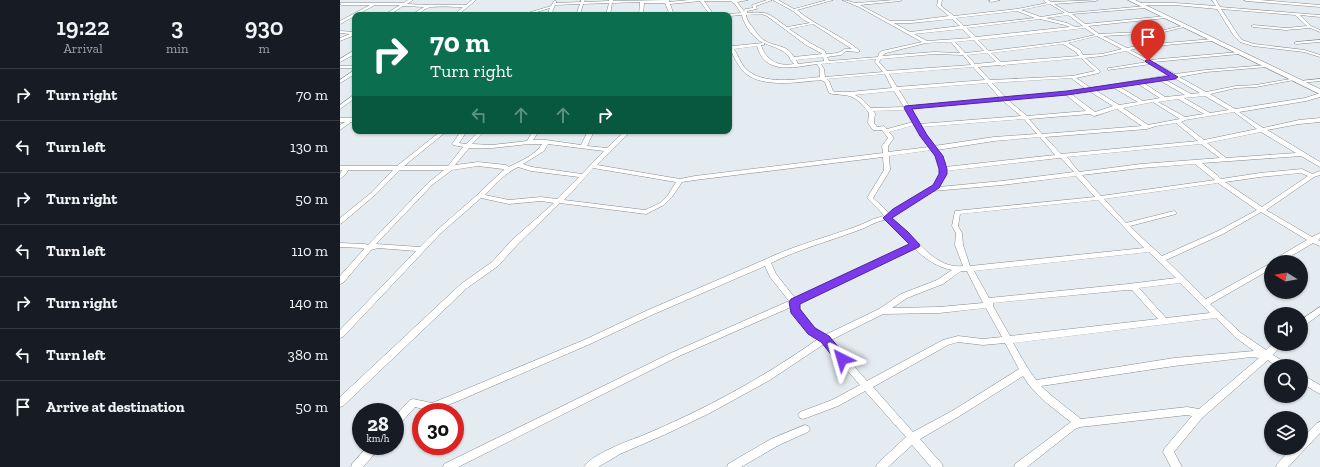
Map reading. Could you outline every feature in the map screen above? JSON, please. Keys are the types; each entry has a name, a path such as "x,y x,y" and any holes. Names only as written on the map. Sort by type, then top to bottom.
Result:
{"main road":[{"path":"1131,0 1320,92"}],"street":[{"path":"341,5 349,0"},
{"path":"360,12 382,0"},
{"path":"391,12 412,0"},
{"path":"460,12 474,0"},
{"path":"701,0 710,12"},
{"path":"733,0 744,14 745,20 755,34 766,43"},
{"path":"532,12 554,3 582,1 667,2 746,0"},
{"path":"744,14 746,10 756,8 753,6 770,0"},
{"path":"775,0 794,10 805,19 814,23 858,51 865,59"},
{"path":"794,10 831,0"},
{"path":"844,0 853,5 860,6 886,22 926,42"},
{"path":"853,5 905,0"},
{"path":"991,1 998,0"},
{"path":"1045,0 1085,24 1098,35 1150,62 1235,111 1262,130 1320,165"},
{"path":"886,22 911,22 1017,10 1050,3 1096,0"},
{"path":"1162,0 1166,3"},
{"path":"1214,0 1236,36 1241,41 1253,45 1299,50 1320,56"},
{"path":"1246,0 1286,2 1320,6"},
{"path":"579,12 582,1"},
{"path":"609,12 611,1"},
{"path":"641,12 642,1"},
{"path":"667,2 671,12"},
{"path":"1286,2 1295,14 1309,26 1320,31"},
{"path":"939,3 1002,65"},
{"path":"1139,4 1166,3 1320,16"},
{"path":"341,5 375,4 468,6"},
{"path":"417,12 432,6"},
{"path":"909,33 1013,22 1040,17 1146,7"},
{"path":"1017,10 1066,24 1074,28"},
{"path":"1292,10 1320,12"},
{"path":"732,15 764,13 823,52 827,62"},
{"path":"340,23 352,16"},
{"path":"404,413 413,403 432,407 587,342 783,254 887,218 936,186 939,182 943,169 939,156 917,125 886,73 877,62 881,54 884,52 926,42 976,39 1084,27 1085,24 1166,17"},
{"path":"786,28 814,23"},
{"path":"1253,26 1286,29 1320,25"},
{"path":"759,44 762,54 778,66 785,67 934,53 964,54 988,52 1064,43 1098,35 1160,32 1186,26"},
{"path":"340,32 352,33"},
{"path":"340,40 352,34"},
{"path":"732,50 747,73 757,78 789,81 1002,65 1032,60 1102,55 1142,46 1213,40"},
{"path":"952,41 1004,99 1025,117 1149,250 1161,259 1238,334 1272,359"},
{"path":"1296,42 1320,41"},
{"path":"732,47 766,43 778,46 790,54 797,65"},
{"path":"822,79 827,81 831,92 835,94 849,94 990,82 1019,78 1072,77 1089,75 1098,71 1082,57 1078,51 1064,43"},
{"path":"792,59 839,54 845,50 858,51"},
{"path":"1110,69 1150,62 1240,52"},
{"path":"340,61 352,54"},
{"path":"818,63 822,69 822,79"},
{"path":"870,110 908,108 1067,93 1116,87 1206,71 1267,66"},
{"path":"340,67 352,67"},
{"path":"340,82 352,74"},
{"path":"1072,77 1090,90 1121,108 1147,127"},
{"path":"1161,79 1190,96"},
{"path":"886,131 917,125 1091,112 1094,114 1113,108 1121,108 1178,96 1205,94 1236,87 1256,86 1297,80 1320,80"},
{"path":"1140,83 1164,99"},
{"path":"1116,87 1143,103"},
{"path":"1067,93 1091,112"},
{"path":"849,94 862,100 870,110 872,113 871,123 875,129 884,128 891,138 885,146 887,170 870,198 882,210 887,218 927,257 941,265 969,270 1149,250"},
{"path":"592,166 680,181 923,150 994,139 1147,127 1177,122 1184,119 1306,99 1320,95"},
{"path":"1178,96 1209,115"},
{"path":"340,107 352,99"},
{"path":"1154,101 1184,119"},
{"path":"340,120 352,120"},
{"path":"943,169 1204,142 1320,120"},
{"path":"340,128 352,121"},
{"path":"1177,122 1224,159"},
{"path":"340,222 373,194 398,168 443,134"},
{"path":"462,134 455,144 466,147 487,147 529,142 546,142 609,150"},
{"path":"340,281 367,249 430,184 450,168 466,147 479,134"},
{"path":"529,142 534,134"},
{"path":"583,147 590,134"},
{"path":"340,403 464,286 494,264 515,242 559,202 592,166 625,134"},
{"path":"340,335 439,231 480,196 507,170 519,165 542,150 546,142"},
{"path":"928,190 1141,166 1302,154"},
{"path":"1197,162 1219,181 1262,210 1320,244"},
{"path":"340,168 450,168 478,164 502,166 506,167 507,170"},
{"path":"519,165 531,169 583,176"},
{"path":"340,168 345,169 340,177"},
{"path":"590,467 608,454 663,432 717,404 796,358 825,339 882,311 904,296 940,282 959,269 967,267 959,246 959,233 955,226 957,212 1101,198 1302,171 1312,176"},
{"path":"1161,259 1218,235 1262,210 1312,176 1320,173"},
{"path":"480,196 509,202 541,199 646,212 662,204 670,196 680,181"},
{"path":"1125,225 1174,212"},
{"path":"1288,255 1320,235"},
{"path":"340,245 365,246 367,249"},
{"path":"448,467 674,355 794,302 915,245"},
{"path":"367,249 378,246 421,249"},
{"path":"767,262 773,275 794,302 795,310 812,331 825,339 938,467"},
{"path":"969,270 1033,384 1045,396 1079,423"},
{"path":"1205,303 1264,270"},
{"path":"882,311 939,310 1182,280"},
{"path":"1127,287 1134,288 1166,322"},
{"path":"1308,319 1320,310"},
{"path":"803,415 834,403 946,342 958,339 983,342 1008,340 1218,315"},
{"path":"1173,466 1168,452 1199,414 1258,365 1270,351"},
{"path":"1033,384 1174,362 1252,354 1266,355"},
{"path":"881,467 912,438 955,414 1024,370"},
{"path":"1308,382 1320,390"},
{"path":"1019,467 1072,426 1079,423 1187,411 1199,414"},
{"path":"1308,439 1320,426"},
{"path":"732,467 775,442 805,429"},
{"path":"356,467 367,455"},
{"path":"1282,467 1293,455"}],"route":[{"path":"842,359 825,339 812,331 795,310 794,302 915,245 887,218 936,186 943,174 943,169 939,156 923,136 908,108 1067,93 1116,87 1124,84 1175,77 1148,61"}]}
